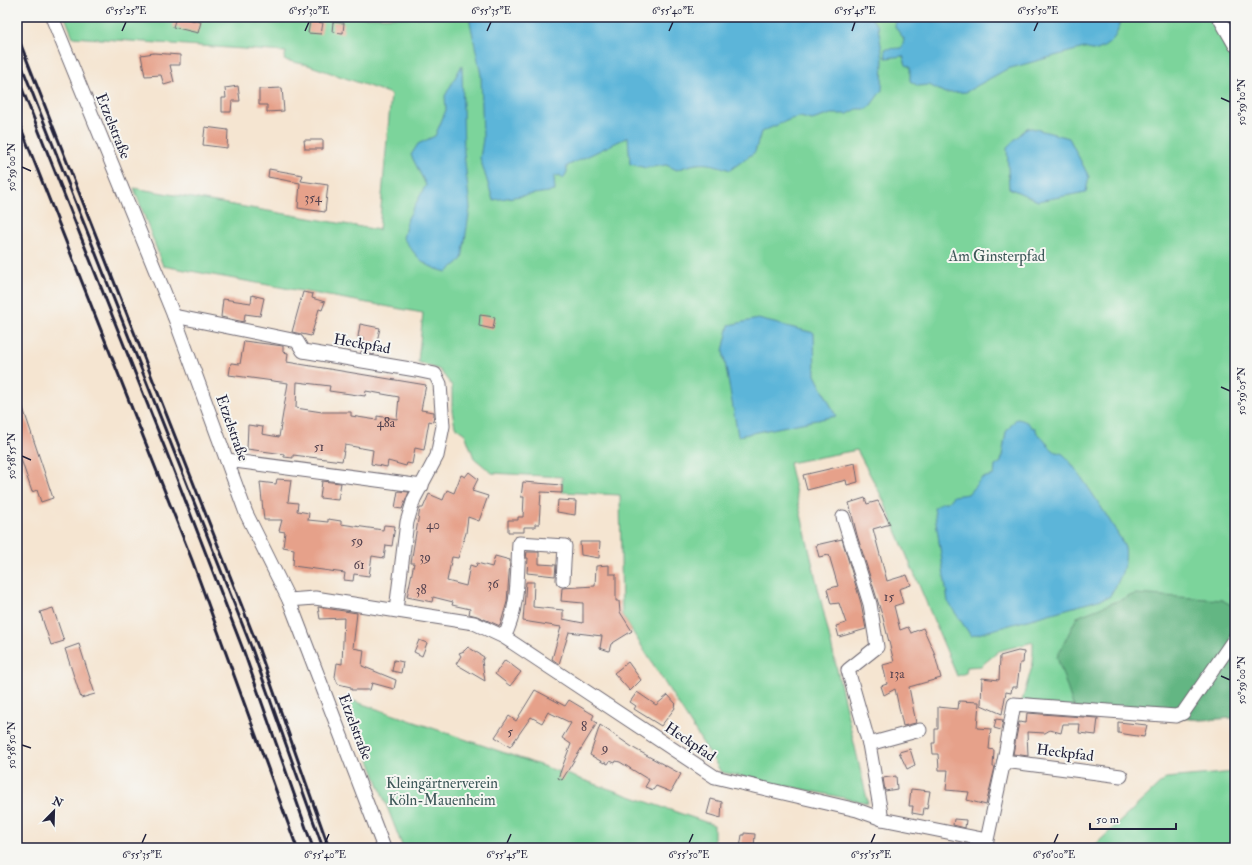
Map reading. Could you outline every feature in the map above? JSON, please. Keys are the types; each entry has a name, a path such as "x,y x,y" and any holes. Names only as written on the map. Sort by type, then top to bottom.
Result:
{"street":[{"name":"Etzelstraße","path":"52,17 174,316 246,513 289,600 384,848"},
{"path":"1219,17 1235,45"},
{"name":"Heckpfad","path":"174,316 297,341 303,350 435,374 440,384 443,426 437,456 414,499 407,522 396,610"},
{"path":"226,460 422,486"},
{"path":"843,517 870,604 877,646 848,670 869,744 882,819"},
{"path":"504,637 510,627 514,610 519,543 565,546 563,580"},
{"name":"Heckpfad","path":"289,600 315,598 474,623 504,637 715,777 857,810 882,819 987,840 1004,761 1014,704 1176,716 1183,713 1235,638"},
{"path":"869,744 920,730"},
{"name":"Heckpfad","path":"1004,761 1121,776"}],"green space":[{"name":"Am Ginsterpfad","path":"65,17 1216,17 1235,51 1235,650 1202,720 1074,708 1022,701 1033,663 1033,642 999,651 981,666 967,667 966,673 957,676 883,499 857,450 789,463 868,803 721,772 622,615 620,495 562,492 562,477 492,473 474,458 465,434 455,427 452,411 452,386 440,370 418,362 423,313 163,266 134,188 379,230 391,94 308,65 284,60 286,52 73,37"},
{"path":"1135,594 1222,600 1235,607 1235,718 1202,720 1074,708 1057,657 1077,617"},
{"name":"Kleingärtnerverein Köln-Mauenheim","path":"345,698 714,825 714,848 403,848"},
{"path":"1235,772 1235,848 1092,848 1166,778"}],"water":[{"path":"469,17 870,17 878,26 883,58 882,90 868,109 857,109 848,114 831,114 812,120 800,117 791,119 761,132 755,152 730,170 709,164 691,165 677,170 666,165 646,168 630,164 628,137 567,166 567,172 563,179 560,175 554,177 555,191 493,200 480,158 483,139 481,75"},
{"path":"896,17 1119,17 1119,28 1117,33 1107,45 1097,50 1084,48 1007,69 966,92 945,93 929,85 918,86 910,81 910,67 906,65 903,56 886,58 885,49 902,48 904,39 895,27"},
{"path":"462,65 464,153 470,208 462,259 447,272 426,264 403,238 408,218 426,185 411,155 418,144 435,136 446,110 445,96"},
{"path":"1028,127 1069,138 1089,177 1086,192 1038,201 1009,188 1007,147"},
{"path":"758,319 814,333 815,375 836,416 738,436 723,351 729,325"},
{"path":"1016,419 1025,421 1031,427 1035,428 1038,435 1043,438 1051,448 1056,452 1063,454 1069,460 1097,500 1122,542 1126,554 1124,567 1116,586 1109,597 971,636 948,602 934,508 943,502 948,502 953,496 968,494 982,478 994,475 995,466 1001,462 1006,432"}],"building":[{"path":"176,17 201,22 198,33 173,27"},
{"path":"310,21 323,23 321,34 308,33"},
{"path":"333,22 344,23 343,33 332,32"},
{"path":"154,53 180,55 180,65 170,65 174,82 164,85 161,75 145,76 141,55"},
{"path":"238,86 240,101 232,101 231,112 222,112 222,98 226,98 225,88"},
{"path":"282,88 284,111 267,112 267,105 259,105 259,89"},
{"path":"205,127 228,130 227,148 203,145"},
{"path":"304,140 323,140 323,149 305,149"},
{"path":"269,169 303,175 301,181 328,185 325,212 298,208 300,183 268,177"},
{"path":"303,292 313,294 312,298 325,302 322,310 319,309 311,336 292,332"},
{"path":"252,295 264,298 260,316 245,314 244,322 221,317 223,299 251,303"},
{"path":"480,315 495,317 493,329 479,326"},
{"path":"360,324 380,328 374,355 361,353 364,338 358,337"},
{"path":"244,341 283,346 283,352 288,353 287,362 426,385 421,410 434,412 434,415 433,422 429,421 424,450 415,448 412,464 407,463 406,466 388,461 387,467 371,464 373,450 345,445 342,461 293,455 293,458 284,457 284,454 247,449 248,425 263,427 262,434 279,437 288,383 229,375 231,363 240,364","holes":["297,382 330,386 329,391 365,396 366,391 399,397 397,419 377,416 377,420 351,416 351,412 322,412 296,408"]},
{"path":"17,396 19,396 53,498 41,502 37,490 32,492 17,447"},
{"path":"855,463 858,482 847,485 846,480 807,490 803,475"},
{"path":"469,472 478,479 472,491 488,496 479,521 468,517 466,533 458,558 452,557 447,581 466,586 470,565 476,567 477,563 492,567 495,556 510,560 507,602 500,626 469,614 470,609 452,605 453,602 433,597 432,602 407,597 414,563 411,563 420,508 423,508 429,494 443,500 447,490 454,493 461,475 465,477"},
{"path":"277,479 291,480 288,502 298,503 297,511 309,513 308,520 328,522 328,519 341,521 341,524 383,530 384,525 395,526 392,546 386,545 384,558 372,556 369,576 354,574 353,581 344,580 345,573 293,566 294,549 283,547 285,532 279,531 282,520 264,520 260,482 276,484"},
{"path":"322,481 341,483 338,500 320,498"},
{"path":"523,482 562,485 562,493 541,492 539,524 535,524 535,527 524,527 524,532 508,532 508,520 518,520 518,517 523,517 524,497 521,497"},
{"path":"398,491 409,492 402,509 395,508"},
{"path":"865,498 867,504 878,501 890,524 873,529 887,581 907,575 911,585 899,589 903,603 894,606 900,630 908,627 911,633 923,628 934,652 941,678 909,687 916,723 903,726 895,689 884,695 881,686 887,684 883,665 894,662 883,618 857,535 849,503"},
{"path":"558,500 576,501 575,515 557,512"},
{"path":"842,539 861,603 866,629 839,637 836,626 846,623 839,603 831,604 827,589 838,586 829,555 819,557 816,545"},
{"path":"580,542 600,542 599,558 581,555"},
{"path":"527,552 539,552 539,564 556,565 555,576 527,573"},
{"path":"609,565 609,574 616,574 616,601 619,601 620,612 632,631 611,644 609,651 600,648 602,636 569,632 559,664 552,659 561,627 523,621 526,582 534,582 533,607 563,610 563,619 583,623 583,603 561,601 562,588 595,586 596,566"},
{"path":"318,607 357,613 353,648 364,650 362,666 396,680 394,689 372,683 370,690 351,690 351,687 338,684 335,677 337,663 342,664 344,618 320,619"},
{"path":"53,608 64,641 51,645 40,612"},
{"path":"419,640 427,643 422,656 414,652"},
{"path":"79,644 95,694 81,698 65,649"},
{"path":"468,647 484,657 482,661 485,681 456,664 461,656 459,653"},
{"path":"1018,651 1024,652 1023,663 1020,663 1017,687 1012,687 1011,693 1006,692 1002,714 981,705 982,678 999,680 1000,656"},
{"path":"394,660 403,662 401,673 392,671"},
{"path":"505,660 521,672 510,686 495,674"},
{"path":"628,662 641,680 630,691 614,673"},
{"path":"535,690 565,706 569,700 594,715 592,719 597,723 562,780 558,778 571,744 562,738 571,723 548,712 542,723 531,717 510,747 495,737 509,716 516,721"},
{"path":"637,692 656,705 668,695 676,704 674,706 675,708 661,726 634,709 636,706 630,702"},
{"path":"959,701 979,702 977,728 991,729 989,749 994,750 993,767 995,767 986,805 967,800 969,792 946,790 948,770 939,770 938,754 933,754 932,743 935,743 935,729 938,729 938,707 958,709"},
{"path":"1027,713 1098,718 1096,735 1079,733 1080,724 1063,724 1061,733 1050,730 1045,733 1027,732 1028,756 1013,754 1019,722 1026,723"},
{"path":"996,719 1003,720 1001,730 994,728"},
{"path":"1118,722 1147,725 1144,737 1118,733"},
{"path":"600,725 635,749 681,774 671,792 656,786 653,790 645,787 649,780 620,762 616,761 615,763 610,761 608,764 590,755"},
{"path":"910,749 915,765 907,769 899,752"},
{"path":"896,776 897,789 885,791 883,778"},
{"path":"911,789 930,791 927,809 924,808 923,815 912,813 913,806 909,806"},
{"path":"711,799 722,802 721,818 707,814"},
{"path":"954,819 966,820 965,828 953,825"},
{"path":"744,833 755,834 754,848 740,848 742,835 744,835"}],"railway":[{"path":"17,35 258,647 329,848"},
{"path":"17,54 252,649 323,848"},
{"path":"17,76 172,466 244,652 313,848"},
{"path":"17,118 192,560 297,848"}]}
